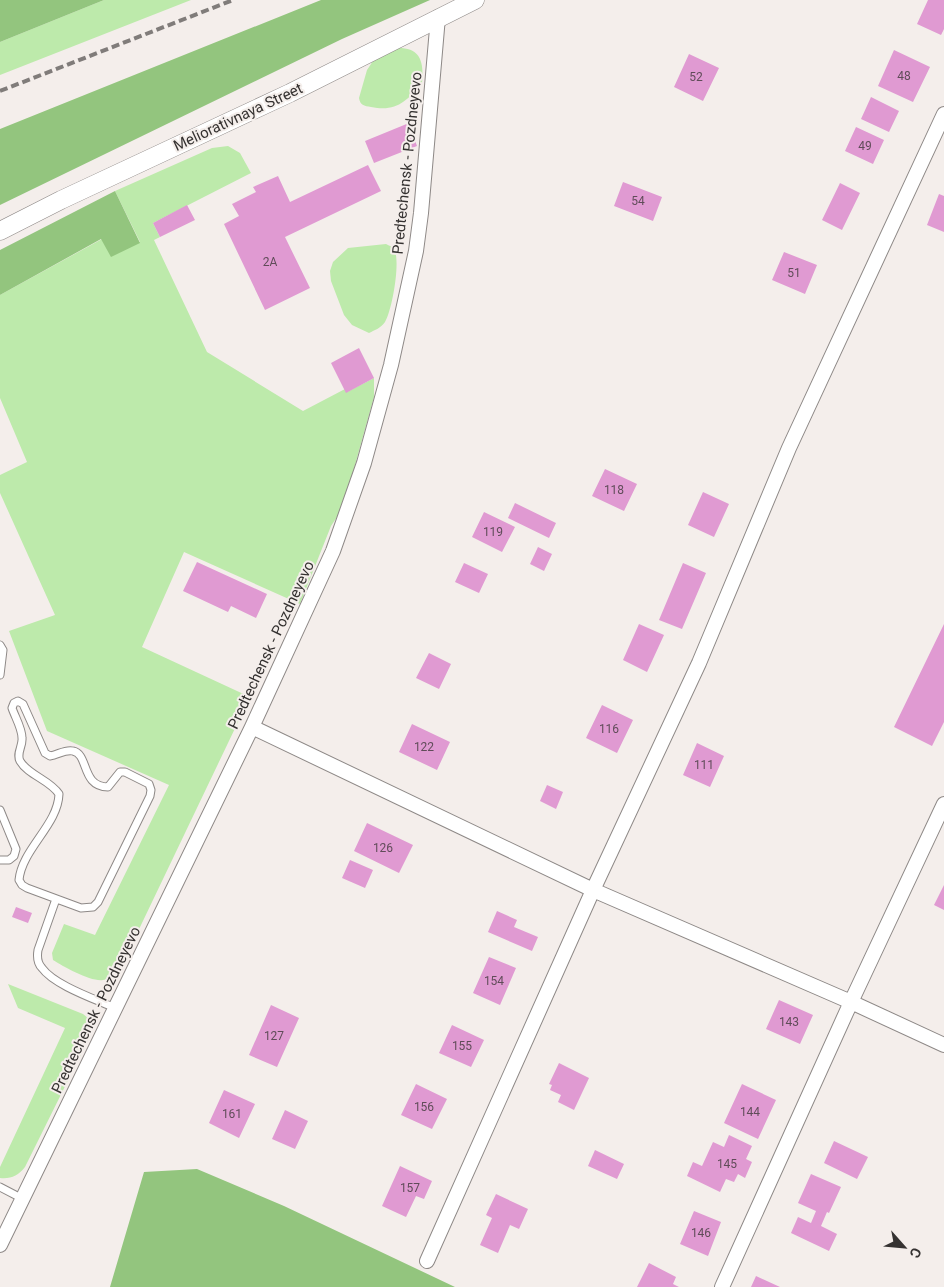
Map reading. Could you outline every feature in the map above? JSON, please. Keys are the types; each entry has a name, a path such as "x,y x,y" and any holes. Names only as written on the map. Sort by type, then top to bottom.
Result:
{"street":[{"name":"Meliorativnaya Street","path":"0,231 290,93 475,0"},
{"name":"Predtechensk - Pozdneyevo","path":"0,1245 252,727 333,550 364,463 391,365 416,251 438,17"},
{"path":"427,1261 593,890 699,663 789,448 825,368 944,114"},
{"path":"252,727 593,890 851,1002 944,1045"},
{"path":"722,1287 851,1002 944,804"}],"lane":[{"path":"0,645 3,650 0,675"},
{"path":"18,701 23,704 45,753 50,756 65,751 72,750 78,752 82,757 84,767 94,783 103,787 108,787 120,772 125,772 149,784 151,790 150,796 98,902 93,908 81,908 56,899 26,888 19,880 24,864 55,810 59,801 59,794 55,787 24,765 19,759 18,754 22,739 21,731 12,708 14,703 18,701"},
{"path":"0,810 16,849 14,856 9,860 0,860"},
{"path":"56,899 38,950 37,958 41,968 54,980 115,1008"},
{"path":"0,1187 23,1199"}],"green space":[{"path":"0,0 104,0 0,42"},
{"path":"104,0 191,0 0,75 0,42"},
{"path":"321,0 430,0 342,39 0,205 0,129"},
{"path":"396,48 411,50 419,57 422,69 422,83 411,95 394,107 380,108 363,105 359,98 367,70 373,61"},
{"path":"228,146 240,153 251,173 153,223 160,237 154,240 207,352 303,411 345,389 347,392 374,378 374,397 343,508 331,526 300,604 184,552 142,647 250,697 120,969 108,978 98,980 58,963 53,960 52,953 64,924 95,935 169,785 47,731 9,631 55,615 0,493 0,475 27,462 0,398 0,295 102,239 140,242 115,191 212,148"},
{"path":"115,191 140,243 111,257 101,239 0,295 0,250"},
{"path":"386,244 394,248 396,258 397,266 393,298 385,322 369,333 352,325 344,315 331,281 330,271 333,262 348,248"},
{"path":"8,984 83,1014 91,1025 91,1034 25,1167 14,1176 0,1178 0,1167 65,1028 18,1008"},
{"path":"197,1169 284,1206 455,1287 110,1287 144,1172"}],"building":[{"path":"928,0 944,0 944,29 941,35 917,24"},
{"path":"894,50 930,67 913,102 878,86"},
{"path":"689,54 719,68 703,101 674,87"},
{"path":"871,97 899,111 889,132 861,119"},
{"path":"409,123 417,146 374,163 365,141"},
{"path":"856,127 884,140 873,164 845,151"},
{"path":"368,165 381,191 285,237 310,288 265,310 224,224 239,216 232,204 256,192 253,187 278,176 290,202"},
{"path":"623,182 662,197 653,221 614,206"},
{"path":"840,183 860,193 842,230 822,220"},
{"path":"939,194 944,196 944,232 927,225"},
{"path":"187,205 195,220 160,237 153,223"},
{"path":"784,252 817,265 805,294 772,280"},
{"path":"359,348 374,378 346,393 331,363"},
{"path":"605,469 637,484 624,511 592,496"},
{"path":"703,492 729,504 714,537 688,525"},
{"path":"515,503 556,523 549,538 508,518"},
{"path":"484,512 515,527 502,552 472,537"},
{"path":"538,547 552,554 544,571 530,564"},
{"path":"197,562 267,594 256,618 231,606 228,612 183,591"},
{"path":"464,563 488,574 479,593 455,582"},
{"path":"683,563 706,573 682,629 659,620"},
{"path":"639,624 664,635 647,672 623,660"},
{"path":"944,624 944,722 932,746 894,727"},
{"path":"429,653 451,664 439,689 416,678"},
{"path":"602,705 633,720 617,753 586,738"},
{"path":"412,724 450,742 437,770 399,752"},
{"path":"697,743 724,756 710,787 683,775"},
{"path":"547,785 563,792 556,809 540,801"},
{"path":"367,823 413,845 399,873 354,851"},
{"path":"350,860 373,870 365,888 342,878"},
{"path":"944,885 944,910 934,905"},
{"path":"16,907 32,913 28,923 12,917"},
{"path":"497,911 517,920 514,927 538,937 532,951 488,932"},
{"path":"489,957 516,968 500,1005 473,993"},
{"path":"779,1000 813,1015 800,1044 766,1029"},
{"path":"271,1005 299,1018 277,1067 249,1055"},
{"path":"452,1025 484,1040 471,1067 439,1053"},
{"path":"559,1063 589,1078 574,1110 558,1102 561,1095 550,1090 552,1085 549,1084"},
{"path":"416,1084 447,1099 432,1129 401,1115"},
{"path":"742,1084 776,1100 758,1139 724,1123"},
{"path":"224,1090 255,1104 239,1138 209,1123"},
{"path":"285,1110 308,1121 295,1149 272,1139"},
{"path":"729,1135 752,1146 746,1159 752,1162 745,1178 738,1174 734,1182 726,1179 720,1192 687,1176 693,1162 702,1166 713,1142 724,1147"},
{"path":"834,1141 868,1157 857,1179 824,1163"},
{"path":"595,1150 624,1164 617,1179 588,1166"},
{"path":"400,1166 432,1181 424,1199 416,1196 406,1217 382,1206"},
{"path":"811,1174 841,1187 821,1226 837,1234 829,1251 791,1233 798,1217 811,1223 816,1211 798,1203"},
{"path":"496,1194 528,1209 519,1229 510,1225 498,1253 480,1245 492,1218 486,1215"},
{"path":"694,1211 721,1222 708,1256 680,1244"},
{"path":"649,1263 676,1277 673,1284 679,1287 637,1287"},
{"path":"756,1276 780,1287 751,1287"}],"railway":[{"path":"0,91 233,0"}]}
